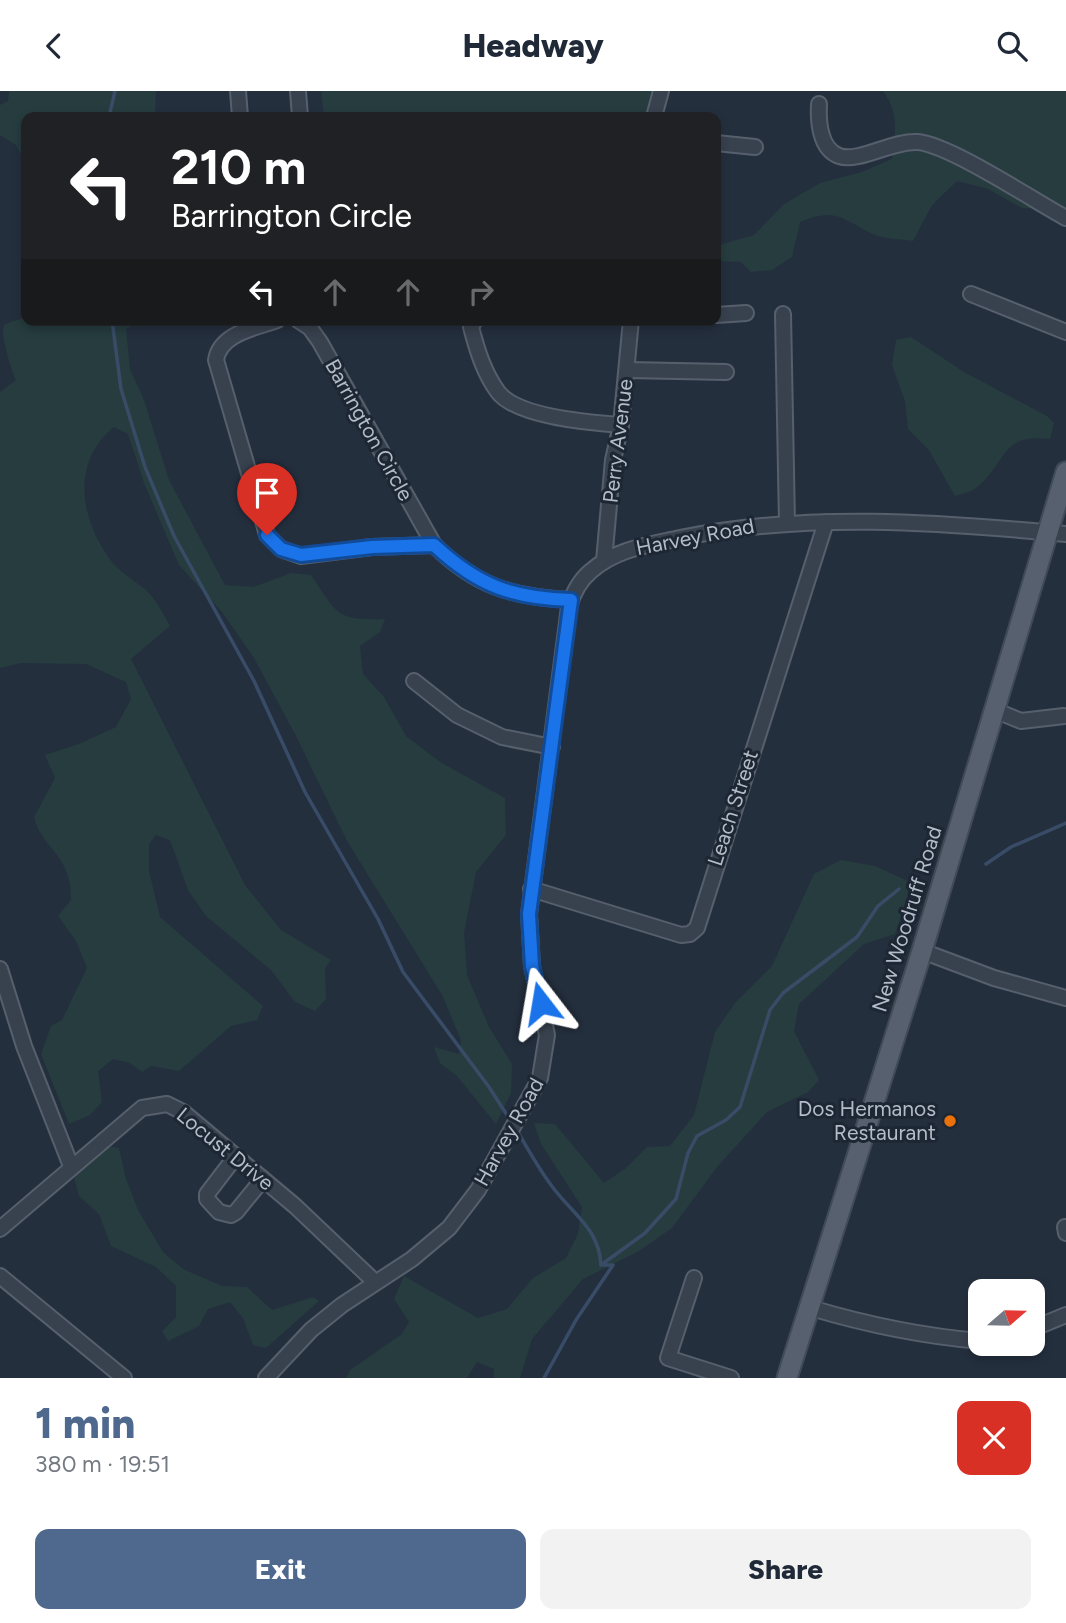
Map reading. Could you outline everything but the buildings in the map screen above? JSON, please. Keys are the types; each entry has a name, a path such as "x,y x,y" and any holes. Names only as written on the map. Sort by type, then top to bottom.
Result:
{"main road":[{"name":"New Woodruff Road","path":"787,1378 922,951 994,710 1057,533 1066,472"}],"street":[{"path":"237,91 239,112"},
{"path":"298,91 300,112"},
{"path":"655,112 661,91"},
{"path":"819,104 822,137 838,156 854,157 903,142 931,145 1066,218"},
{"path":"721,144 755,147"},
{"path":"971,294 1066,332"},
{"path":"721,315 746,313"},
{"path":"783,314 787,523"},
{"path":"262,326 228,339 219,348 216,360 267,535 281,549 301,555 372,547 434,545"},
{"name":"Barrington Circle","path":"305,326 315,334 342,378 434,545 453,562 496,588 521,596 571,600"},
{"path":"473,326 478,354 499,394 533,411 572,421 621,425"},
{"name":"Perry Avenue","path":"604,561 613,460 621,425 630,326"},
{"path":"626,370 726,372"},
{"name":"Harvey Road","path":"266,1378 311,1330 375,1282 412,1259 449,1227 478,1190 540,1078 547,1044 545,1018 530,944 531,889 571,600 582,579 604,561 636,547 739,527 826,522 1057,533"},
{"name":"Leach Street","path":"531,889 681,935 690,934 697,927 826,522"},
{"path":"414,681 457,715 502,737 552,747"},
{"path":"994,710 1021,720 1064,716"},
{"path":"922,951 993,978 1066,998"},
{"path":"0,969 24,1046 71,1166"},
{"name":"Locust Drive","path":"0,1229 142,1108 158,1103 183,1112 263,1179 375,1282"},
{"path":"236,1156 207,1194 207,1199 219,1212 231,1215 236,1212 263,1179"},
{"path":"0,1276 124,1378"},
{"path":"694,1278 668,1358 731,1378"},
{"path":"811,1308 864,1324 924,1336 968,1340"},
{"path":"1045,1324 1066,1315"}],"green space":[{"path":"9,91 156,91 155,112 21,112 21,154 16,145 0,135 0,105 8,101"},
{"path":"321,91 657,91 652,112 323,112"},
{"path":"883,91 1066,91 1066,209 1022,208 988,189 957,181 932,205 913,241 877,236 846,220 823,215 800,222 792,257 772,270 751,272 741,262 721,261 721,245 754,235 784,204 820,183 862,172 892,159 894,116"},
{"path":"21,319 21,326 131,326 126,329 130,369 144,400 169,480 225,585 253,587 291,573 311,575 339,612 356,618 385,619 380,632 360,646 363,674 384,697 406,736 440,762 505,798 506,835 476,872 464,932 467,975 489,1027 512,1064 511,1093 496,1124 457,1076 440,1063 434,1047 459,1054 461,1040 442,995 347,841 295,734 254,658 222,612 179,565 144,483 128,434 114,427 100,441 91,457 84,492 87,510 101,546 112,562 150,594 170,626 131,659 245,885 281,930 331,960 325,968 326,999 315,1011 295,1002 271,970 206,916 188,890 170,840 156,835 149,844 149,871 160,917 263,1006 257,1020 231,1026 179,1071 151,1066 142,1072 130,1063 113,1059 98,1071 102,1102 90,1115 69,1124 41,1054 51,1026 62,1020 87,968 76,941 58,916 71,900 67,872 38,829 34,817 55,778 45,755 79,744 116,727 131,699 126,682 86,664 21,663 0,668 0,392 16,380 3,336 6,324"},
{"path":"911,337 964,372 1047,416 1054,423 1050,439 1033,438 1012,446 976,488 955,496 929,450 908,429 905,401 892,365 896,340"},
{"path":"841,860 875,866 912,883 895,934 864,944 799,1004 794,1031 819,1080 808,1092 767,1112 717,1167 672,1228 639,1251 583,1279 532,1339 520,1378 494,1378 494,1369 477,1362 467,1378 346,1378 350,1370 402,1334 409,1322 394,1299 404,1276 478,1318 507,1309 533,1278 566,1258 578,1234 582,1207 541,1144 534,1123 555,1124 604,1183 626,1168 647,1147 670,1146 694,1115 715,1032 735,1003 772,966 814,874"},
{"path":"107,1146 119,1148 126,1179 138,1210 163,1252 183,1269 222,1286 247,1287 272,1310 313,1297 319,1301 266,1348 253,1345 243,1318 230,1302 208,1309 199,1326 168,1341 162,1331 176,1317 176,1286 156,1267 111,1246 99,1214 79,1196 73,1174"}],"waterway":[{"path":"110,112 115,91"},
{"path":"113,326 121,389 145,467 174,536 254,681 305,792 378,919 403,972 489,1087 512,1123"},
{"path":"986,864 1011,847 1066,823"},
{"path":"601,1265 645,1233 676,1199 688,1153 697,1136 726,1120 740,1107 770,1010 783,993 857,937 878,906 899,889"},
{"path":"516,1129 549,1182 591,1232 601,1265"},
{"path":"544,1378 576,1320 613,1265 604,1265"}],"place":[{"name":"Dos Hermanos Restaurant","path":"950,1121"}],"route":[{"path":"267,535 281,549 301,555 372,547 434,545 474,577 496,588 521,596 571,600 529,914 532,966 541,1003"}]}
